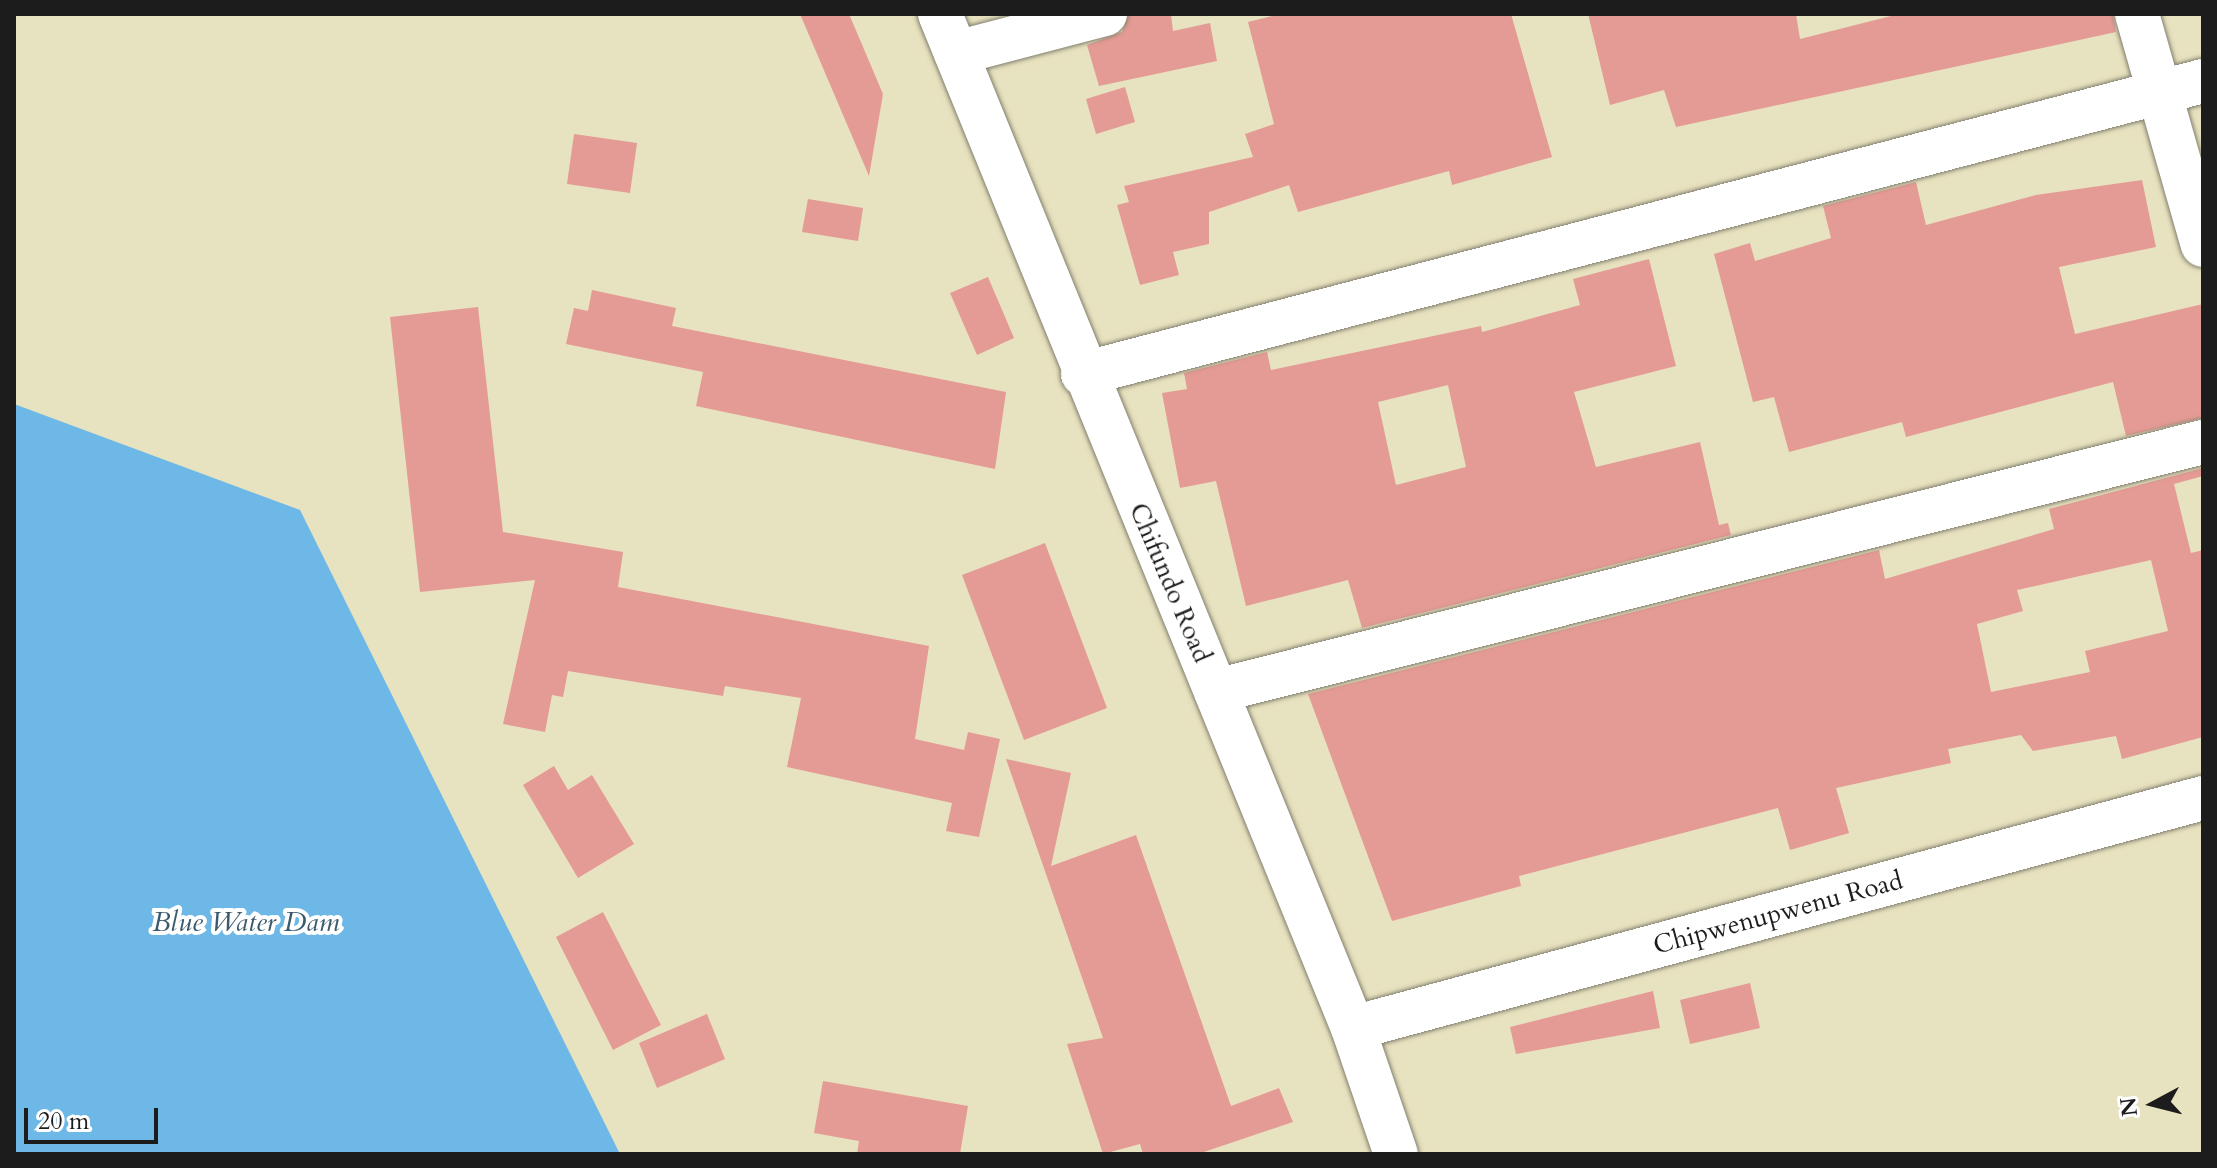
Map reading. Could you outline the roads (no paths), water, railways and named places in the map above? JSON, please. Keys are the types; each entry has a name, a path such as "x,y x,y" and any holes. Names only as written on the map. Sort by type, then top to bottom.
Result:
{"street":[{"path":"948,33 1105,14"},
{"path":"2137,14 2203,245"},
{"name":"Chifundo Road","path":"948,33 1083,374 1353,1028 1396,1154"},
{"path":"1083,374 2203,81"},
{"path":"1216,691 2203,442"},
{"name":"Chipwenupwenu Road","path":"1353,1028 2203,798"}],"water":[{"name":"Blue Water Dam","path":"14,404 300,510 620,1154 14,1154"}]}
